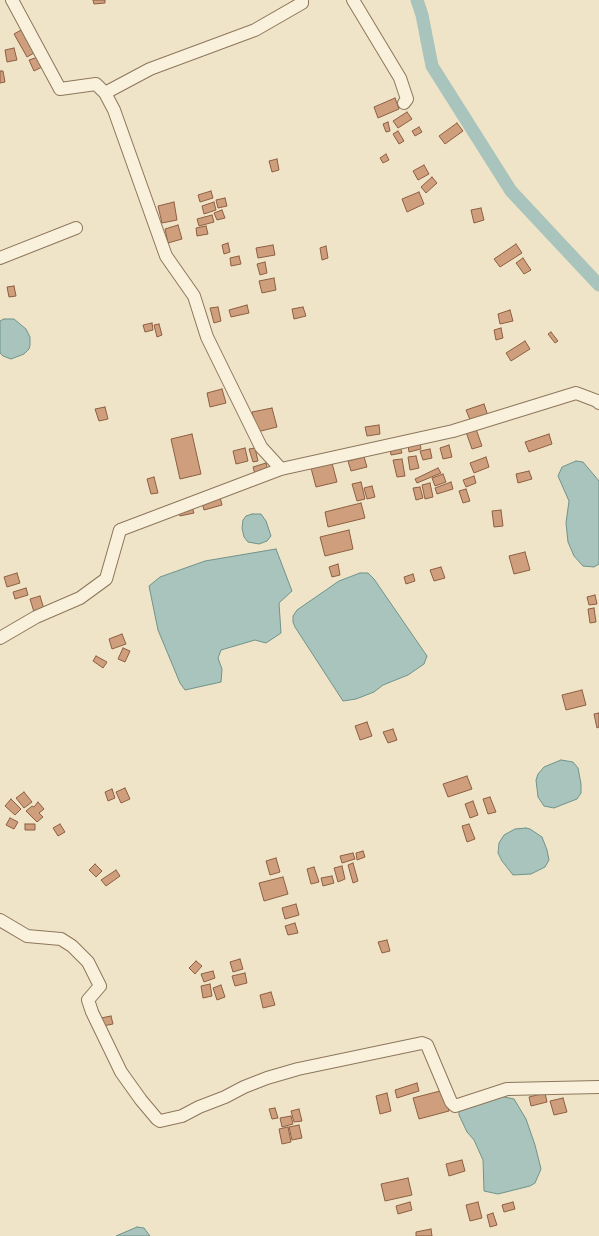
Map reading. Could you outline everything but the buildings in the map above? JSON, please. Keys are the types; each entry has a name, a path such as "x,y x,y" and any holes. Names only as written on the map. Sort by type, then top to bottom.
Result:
{"street":[{"path":"12,0 60,88 96,84 105,93 114,110 166,256 194,296 207,337 261,447 281,470"},
{"path":"105,93 150,69 256,30 302,2 302,0"},
{"path":"353,0 400,78 407,99 404,103"},
{"path":"0,258 76,228"},
{"path":"0,638 36,617 80,598 106,579 120,530 281,470 453,431 576,393 599,403"},
{"path":"0,920 27,936 60,940 72,946 88,962 100,986 88,1000 92,1012 121,1072 152,1114 160,1122 182,1116 199,1107 267,1078 298,1069 422,1043 427,1045 451,1102 455,1106 508,1089 599,1087"}],"water":[{"path":"4,319 14,319 26,329 30,337 29,349 24,354 11,359 0,353 0,321"},
{"path":"576,461 583,462 599,481 599,564 594,567 583,566 574,556 568,542 566,523 569,501 558,476 562,467"},
{"path":"261,514 266,521 271,536 267,541 259,544 248,542 244,537 242,528 243,520 246,516"},
{"path":"276,549 292,591 279,603 281,633 266,643 255,640 221,650 218,658 222,669 221,682 185,690 180,683 158,630 149,586 160,577 205,561"},
{"path":"360,573 368,573 374,579 427,656 424,664 408,675 383,685 374,692 356,699 343,701 295,627 293,616 297,610 339,581"},
{"path":"561,760 573,762 578,768 581,793 577,799 554,808 544,806 538,797 536,780 538,774 544,767"},
{"path":"526,828 542,837 549,860 545,867 531,874 513,875 502,861 498,853 499,843 504,835 515,829"},
{"path":"500,1096 514,1099 526,1119 541,1169 535,1183 530,1186 498,1194 484,1191 483,1160 474,1140 467,1132 459,1115 459,1111 465,1107"},
{"path":"137,1227 144,1228 150,1236 116,1236"}],"waterway":[{"path":"417,0 422,15 432,66 511,191 599,285"}]}
